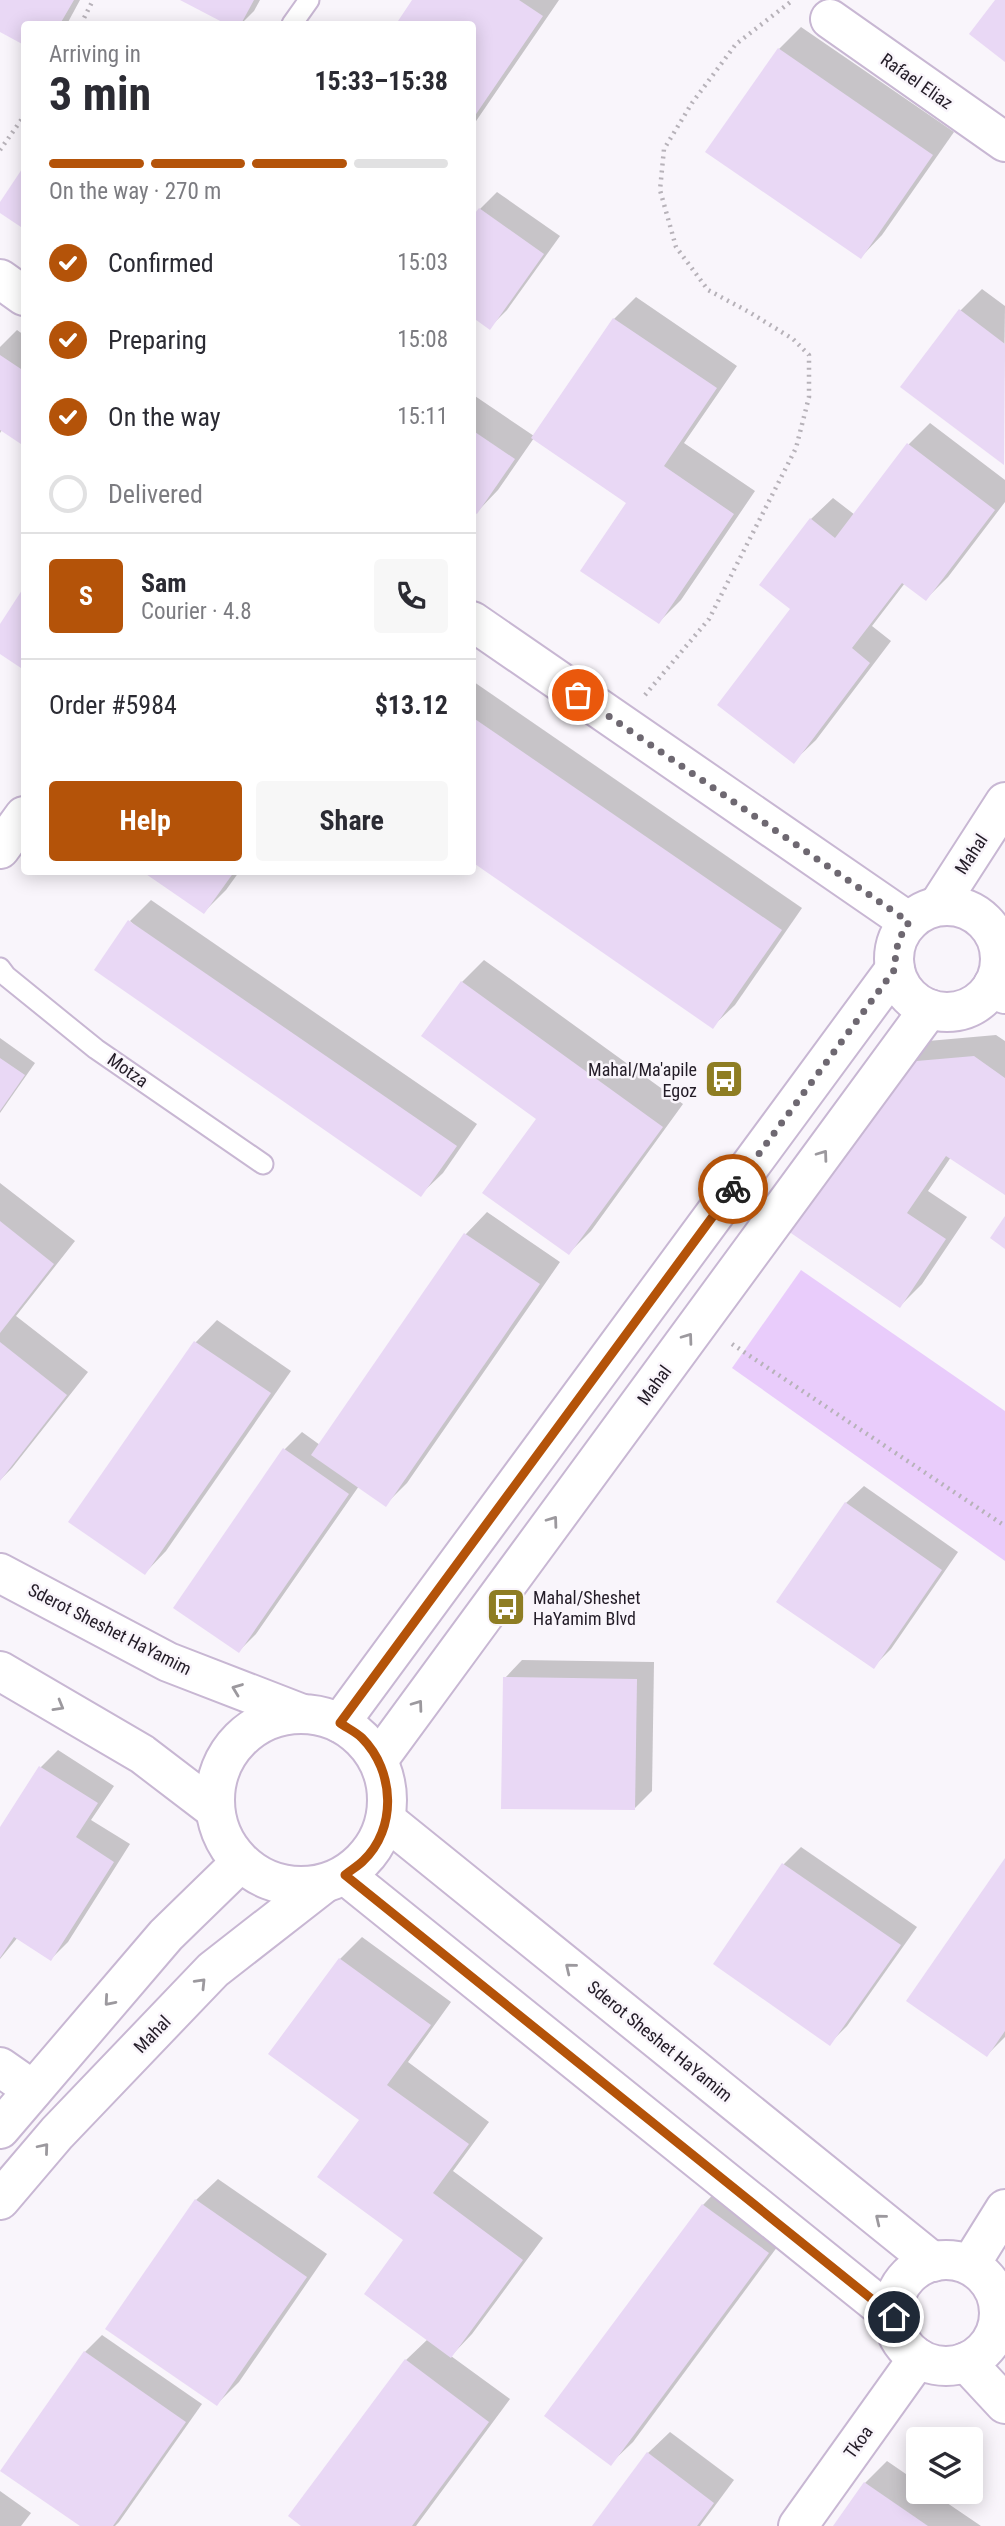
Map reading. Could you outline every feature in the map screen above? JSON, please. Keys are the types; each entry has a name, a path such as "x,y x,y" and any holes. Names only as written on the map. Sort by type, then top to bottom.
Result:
{"street":[{"name":"Rafael Eliaz","path":"830,19 1005,142"},
{"path":"0,279 21,294"},
{"path":"476,624 620,725 923,914"},
{"name":"Mahal","path":"923,914 1005,802"},
{"path":"0,849 21,820"},
{"path":"954,906 1000,925 999,990 966,1008 948,1012 929,1009 913,1000 901,986 895,969 895,952 900,936 923,914 954,906"},
{"path":"340,1723 895,969"},
{"name":"Mahal","path":"378,1759 929,1009"},
{"name":"Sderot Sheshet HaYamim","path":"0,1573 168,1662 300,1713"},
{"path":"0,1671 142,1754 214,1809"},
{"path":"300,1713 321,1715 340,1723 362,1738 378,1759 386,1779 386,1820 377,1841 364,1860 334,1880 293,1887 264,1879 240,1863 219,1829 214,1809 216,1781 227,1754 247,1732 272,1718 300,1713"},
{"name":"Sderot Sheshet HaYamim","path":"386,1820 952,2264"},
{"path":"0,2129 166,1935 240,1863"},
{"path":"334,1880 894,2317"},
{"name":"Mahal","path":"0,2200 57,2133 213,1970 334,1880"},
{"path":"0,2067 33,2090"},
{"path":"952,2264 1005,2209"},
{"path":"952,2264 984,2276 994,2291 1002,2312 992,2341 981,2354 950,2367 933,2365 918,2358 905,2347 897,2333 894,2317 895,2299 904,2283 917,2269 952,2264"},
{"name":"Tkoa","path":"799,2526 918,2358"},
{"path":"967,2362 1005,2404"}],"lane":[{"path":"294,21 309,0"},
{"name":"Motza","path":"0,968 6,976 96,1049 264,1164"}],"path":[{"path":"82,21 93,0"},
{"path":"620,725 709,619 796,448 809,397 809,355 793,340 708,290 676,247 660,190 664,149 692,103 736,44 793,0"},
{"path":"0,150 21,120"},
{"path":"700,1322 1005,1526"}],"shaded area":[{"path":"801,1270 1005,1411 1005,1561 732,1368"}],"building":[{"path":"0,0 74,0 62,21 21,21 21,43 0,32"},
{"path":"180,0 254,0 243,21 220,21"},
{"path":"412,0 519,0 543,16 476,114 476,21 398,21"},
{"path":"995,0 1005,0 1005,62 969,34"},
{"path":"778,48 933,155 861,259 705,152"},
{"path":"21,170 21,227 0,213 0,202"},
{"path":"479,208 544,254 490,330 476,320 476,212"},
{"path":"959,309 1005,344 1004,465 900,387"},
{"path":"613,318 717,388 664,466 734,514 659,624 580,571 626,503 531,438"},
{"path":"0,355 21,369 21,444 0,430"},
{"path":"476,433 515,459 476,513"},
{"path":"907,443 995,510 926,601 902,583 852,648 870,663 794,764 717,705 790,609 759,585 810,518 835,538"},
{"path":"21,592 21,668 0,654 0,624"},
{"path":"476,720 782,930 713,1029 476,865"},
{"path":"147,875 232,875 204,914"},
{"path":"128,920 457,1146 421,1197 94,970"},
{"path":"461,981 663,1127 569,1255 482,1193 536,1119 421,1036"},
{"path":"974,1056 1005,1078 1005,1195 946,1156 907,1213 946,1239 900,1308 788,1231 905,1062"},
{"path":"0,1058 25,1075 0,1111"},
{"path":"1005,1216 1005,1249 990,1238"},
{"path":"0,1221 54,1264 0,1333"},
{"path":"464,1233 540,1284 386,1507 311,1455"},
{"path":"194,1341 271,1393 145,1575 68,1522"},
{"path":"0,1342 67,1395 0,1481"},
{"path":"283,1448 349,1494 239,1653 173,1608"},
{"path":"845,1502 942,1570 874,1669 776,1602"},
{"path":"503,1677 637,1679 635,1810 501,1809"},
{"path":"39,1766 98,1803 76,1837 114,1862 51,1961 14,1937 0,1958 0,1827"},
{"path":"1005,1858 1005,2031 987,2057 906,2001"},
{"path":"782,1863 901,1945 830,2046 713,1964"},
{"path":"339,1958 431,2025 387,2085 469,2144 433,2193 523,2260 451,2358 364,2294 403,2240 317,2177 359,2120 268,2054"},
{"path":"195,2199 307,2277 217,2406 105,2329"},
{"path":"702,2204 769,2253 611,2466 544,2416"},
{"path":"84,2351 186,2422 113,2526 80,2526 0,2471"},
{"path":"405,2359 489,2422 412,2526 301,2526 288,2516"},
{"path":"647,2452 714,2503 697,2526 592,2526"},
{"path":"864,2482 928,2526 833,2526"}],"way so far":[{"path":"578,695 909,922 900,936 895,952 895,969 733,1189"}],"place":[{"name":"Mahal/Ma'apile Egoz","path":"724,1079"},
{"name":"Mahal/Sheshet HaYamim Blvd","path":"506,1607"}],"route":[{"path":"733,1189 340,1723 362,1738 378,1759 386,1779 388,1799 386,1820 377,1841 364,1860 345,1875 894,2317"}]}
